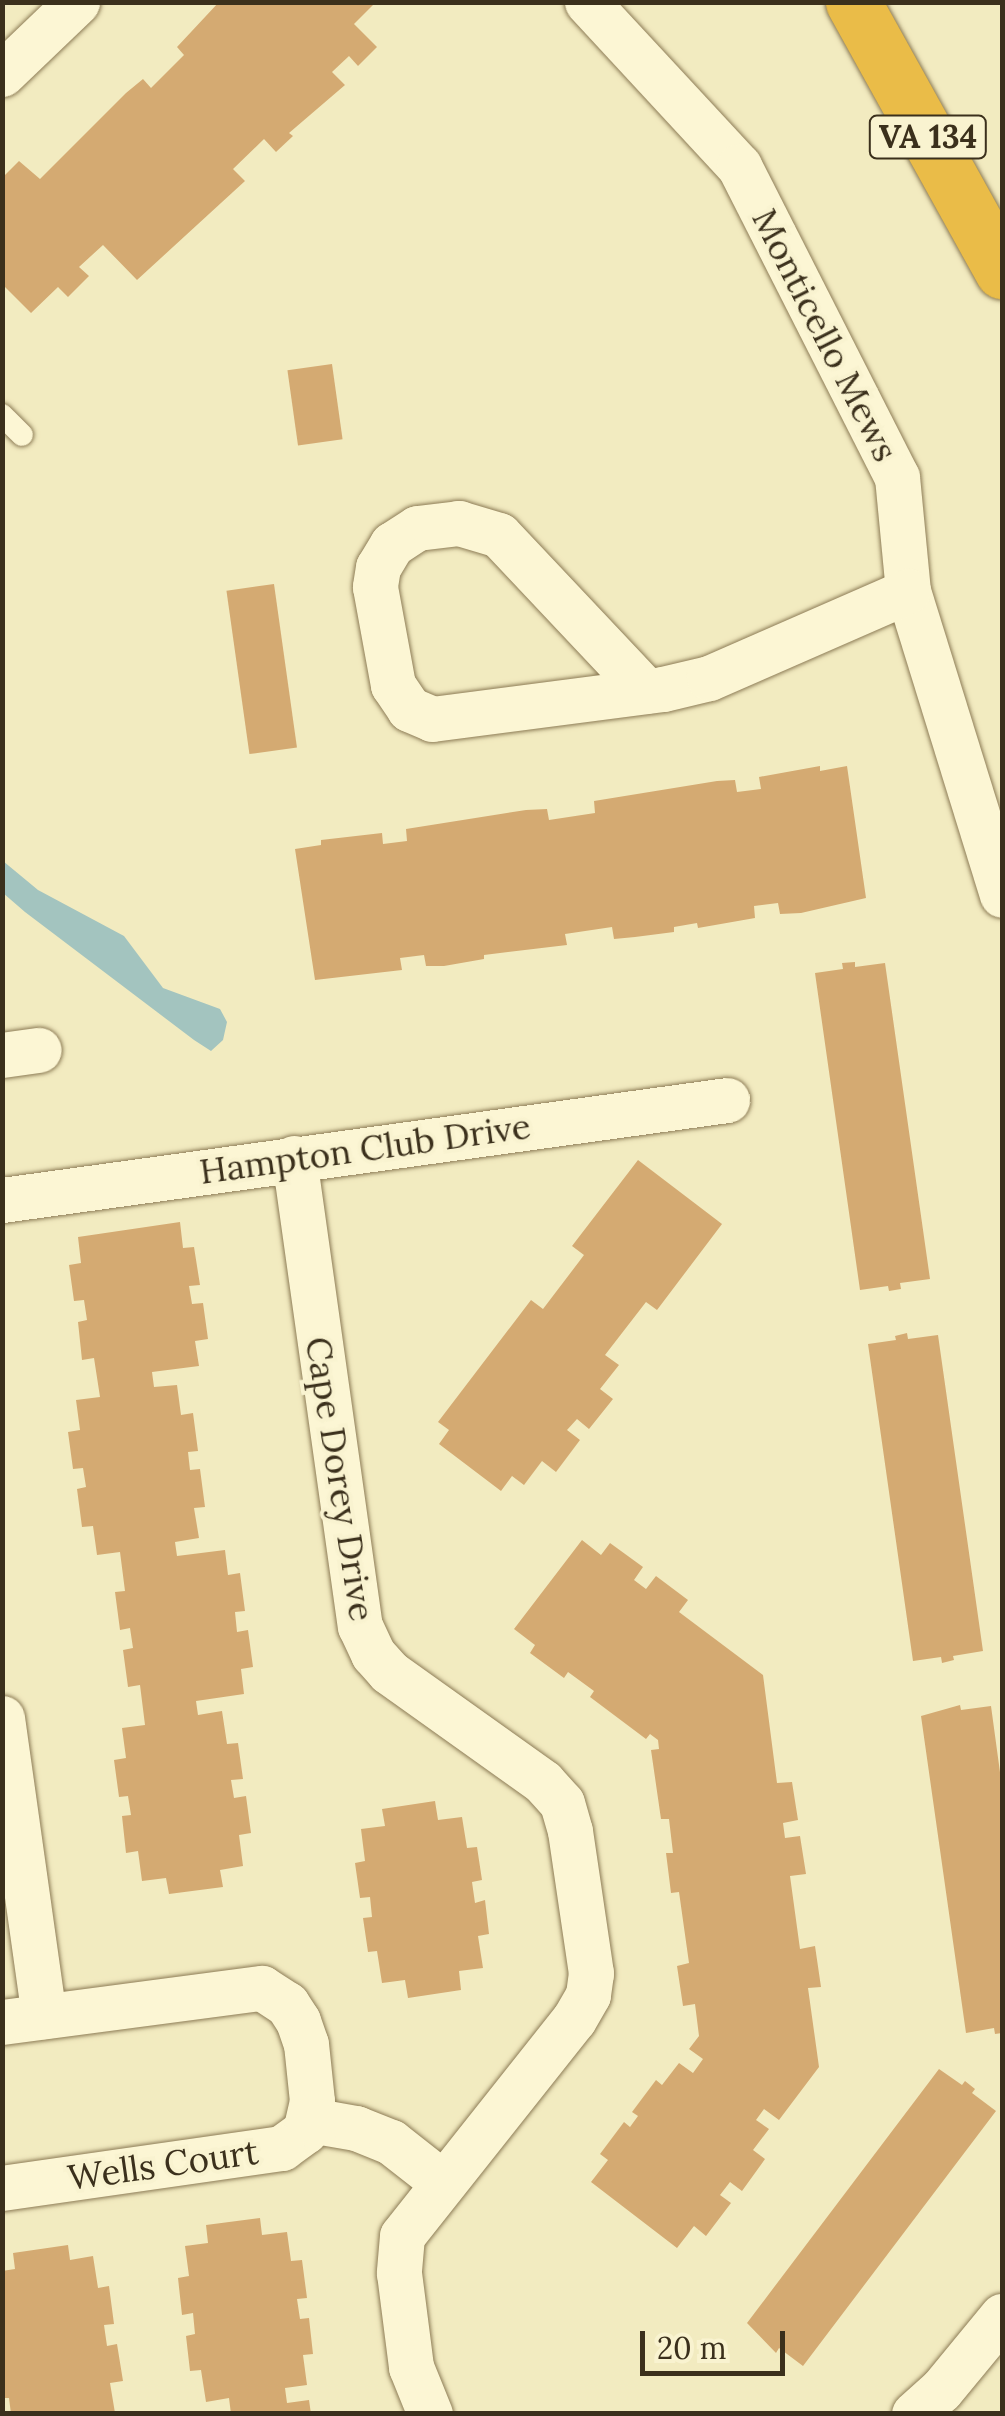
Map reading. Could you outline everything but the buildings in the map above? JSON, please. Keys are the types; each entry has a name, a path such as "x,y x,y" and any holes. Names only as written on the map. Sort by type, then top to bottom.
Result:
{"highway":[{"name":"VA 134","path":"853,2 1002,271"}],"street":[{"path":"2,74 77,2"},
{"name":"Monticello Mews","path":"587,2 739,166 897,477 908,590 1002,895"},
{"path":"646,691 499,535 459,524 417,528 392,544 378,566 374,587 393,685 409,709 432,719 646,691 709,678 908,590"},
{"name":"Hampton Club Drive","path":"2,1200 727,1100"},
{"name":"Cape Dorey Drive","path":"294,1158 360,1626 374,1654 389,1672 543,1782 562,1802 589,1955 591,1984 583,2006 407,2224 398,2260 411,2367 430,2414"},
{"path":"2,1718 23,2019 262,1988 287,2004 302,2032 310,2078 310,2120 376,2135 442,2182"},
{"name":"Wells Court","path":"2,2188 282,2148 299,2140 310,2120"},
{"path":"914,2414 941,2390 1002,2316"}],"lane":[{"path":"2,415 22,435"}],"water":[{"path":"3,861 38,890 124,936 163,988 220,1009 227,1022 223,1040 211,1051 25,912 3,893"}]}
